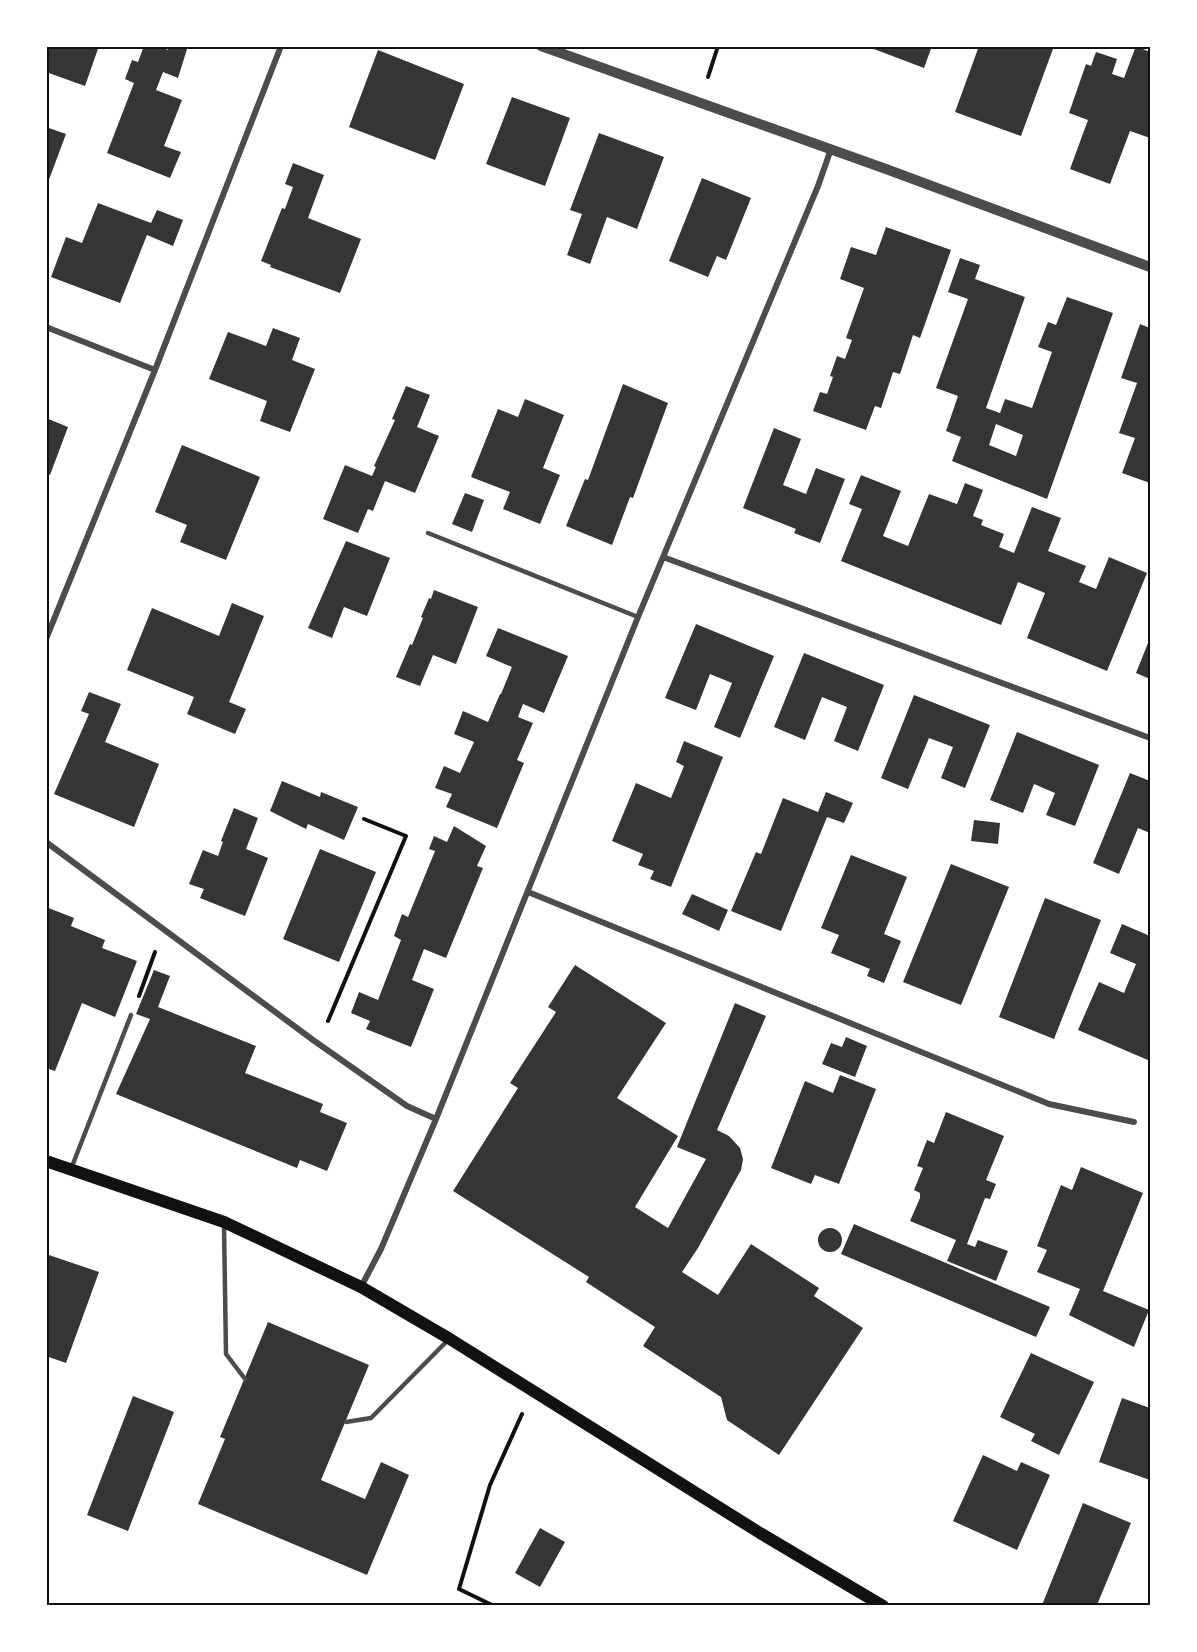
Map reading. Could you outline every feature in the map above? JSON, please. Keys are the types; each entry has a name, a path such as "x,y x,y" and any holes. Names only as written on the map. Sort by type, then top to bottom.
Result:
{"main road":[{"path":"46,1161 224,1222 361,1287 450,1338 760,1533 883,1605"}],"street":[{"path":"46,639 155,370 281,46"},
{"path":"541,46 831,149 1150,267"},
{"path":"361,1287 381,1249 436,1119 638,617 818,186 831,149"},
{"path":"46,327 155,370"},
{"path":"663,557 1150,738"},
{"path":"46,842 313,1040 407,1106 436,1119"},
{"path":"528,892 1049,1104 1134,1122"}],"lane":[{"path":"428,533 638,617"},
{"path":"70,1170 131,1015"},
{"path":"224,1222 226,1354 244,1379"},
{"path":"346,1422 371,1418 450,1338"}],"path":[{"path":"700,103 717,46"},
{"path":"313,1040 331,1017 405,836 364,819"},
{"path":"131,1015 164,929"},
{"path":"494,1605 459,1588 489,1485 518,1420 536,1393"}],"building":[{"path":"46,46 99,46 85,86 46,72"},
{"path":"144,46 160,46 168,50 169,46 188,46 178,78 163,72 156,90 182,100 164,146 181,152 170,178 107,153 134,83 125,79 132,60 138,62"},
{"path":"866,46 932,46 924,68"},
{"path":"979,46 1054,46 1021,136 955,112"},
{"path":"1136,46 1150,52 1150,138 1130,131 1110,184 1070,169 1088,120 1069,113 1086,64 1091,66 1096,52 1117,59 1112,74 1124,78"},
{"path":"378,50 464,84 435,160 349,127"},
{"path":"512,97 570,118 545,186 486,164"},
{"path":"46,127 66,134 47,185 46,185"},
{"path":"599,133 664,157 637,229 607,217 590,264 567,255 582,214 570,210"},
{"path":"293,163 324,175 308,218 361,239 340,293 270,267 271,265 261,261 293,187 285,184"},
{"path":"702,178 751,198 726,260 717,256 708,277 669,261"},
{"path":"98,203 151,223 157,210 183,220 173,246 147,235 120,303 51,277 66,237 82,243"},
{"path":"886,227 951,250 920,338 913,335 900,374 893,372 881,408 875,406 866,430 813,411 820,392 827,394 837,356 845,359 852,340 846,338 864,288 840,279 851,247 876,255"},
{"path":"960,258 980,265 975,279 1025,297 986,408 1000,413 1005,399 1032,408 1052,352 1038,347 1048,322 1056,325 1067,297 1113,313 1047,499 952,461 961,437 946,431 958,396 936,388 968,299 948,292","holes":["996,424 1023,435 1016,456 989,445"]},
{"path":"1140,324 1150,328 1150,483 1122,473 1135,438 1119,433 1137,383 1121,378"},
{"path":"273,328 300,338 292,360 315,369 290,432 260,421 267,401 209,379 228,332 266,346"},
{"path":"623,384 668,403 633,498 630,497 612,545 566,526 585,479 588,480"},
{"path":"406,386 430,395 417,427 439,436 415,493 385,481 373,511 368,509 358,533 323,519 345,465 372,476"},
{"path":"525,399 564,415 543,468 560,475 540,524 503,509 510,492 471,477 498,409 518,417"},
{"path":"46,418 68,427 50,475 46,473"},
{"path":"774,428 801,439 783,485 806,494 816,468 845,479 820,543 794,533 796,529 743,508"},
{"path":"182,445 260,477 226,560 180,542 187,525 155,512"},
{"path":"861,475 901,491 883,536 908,546 929,494 957,504 965,483 983,490 973,516 983,520 981,525 1004,534 999,547 1014,553 1032,507 1061,518 1048,551 1086,566 1079,582 1096,589 1109,557 1147,573 1107,671 1027,638 1045,593 1018,582 1001,625 841,561 862,509 849,504"},
{"path":"465,493 484,500 472,532 452,524"},
{"path":"346,541 390,558 367,616 344,607 332,638 308,628"},
{"path":"434,590 478,607 456,664 433,655 420,686 396,677 410,644 412,645 423,618 421,617"},
{"path":"232,603 264,616 229,702 246,709 235,734 187,714 194,697 127,670 152,608 219,636"},
{"path":"696,624 774,656 740,738 714,727 732,683 710,674 696,710 665,698"},
{"path":"498,628 568,656 544,713 523,704 518,717 533,723 517,760 524,763 497,828 446,807 452,794 435,788 444,766 460,773 474,742 454,734 463,711 488,722 512,667 486,656"},
{"path":"1150,638 1150,679 1136,673"},
{"path":"804,653 884,685 858,751 834,741 847,707 822,697 805,740 774,727"},
{"path":"89,692 121,704 105,742 159,764 134,827 54,794 89,714 81,711"},
{"path":"914,695 990,725 965,788 941,778 953,747 929,738 908,789 881,778"},
{"path":"1017,732 1099,765 1075,826 1046,815 1055,793 1034,784 1023,813 990,800"},
{"path":"684,741 723,757 671,887 650,879 654,871 638,865 643,854 612,841 636,783 671,798 684,766 676,762"},
{"path":"1130,773 1150,781 1150,833 1138,828 1119,874 1093,863"},
{"path":"282,781 320,797 321,792 358,807 344,840 308,824 306,829 270,811"},
{"path":"826,792 853,803 844,823 827,817 781,931 731,911 756,852 761,854 783,798 818,812"},
{"path":"234,808 258,818 246,849 268,858 245,916 200,898 204,889 189,884 203,850 218,856 223,842 221,841"},
{"path":"974,820 1000,823 998,844 971,841"},
{"path":"454,826 486,846 477,866 483,868 446,958 424,949 412,980 434,989 411,1047 366,1029 370,1021 351,1013 359,992 378,1000 401,940 394,936 402,914 408,917 435,851 429,849 434,836 447,842"},
{"path":"320,849 376,872 339,962 283,939"},
{"path":"851,855 907,877 884,934 901,941 884,983 867,976 870,969 831,953 839,935 821,928"},
{"path":"951,864 1009,887 961,1005 903,982"},
{"path":"692,894 728,910 719,931 682,914"},
{"path":"1045,898 1101,920 1054,1039 999,1017"},
{"path":"46,907 74,918 71,926 105,940 102,948 137,961 115,1017 82,1003 55,1071 46,1068"},
{"path":"1122,924 1150,936 1150,1061 1078,1030 1099,982 1124,993 1136,964 1110,953"},
{"path":"575,965 666,1023 617,1098 678,1136 635,1207 668,1228 706,1159 677,1147 735,1003 766,1016 717,1130 729,1136 740,1148 743,1159 741,1170 698,1248 682,1272 718,1295 751,1244 819,1288 814,1296 863,1328 779,1455 727,1420 721,1397 643,1346 655,1327 586,1282 589,1277 453,1191 518,1088 510,1083 556,1012 548,1007"},
{"path":"154,970 170,976 158,1007 256,1046 245,1073 323,1104 320,1112 347,1123 327,1171 300,1160 297,1168 116,1094 150,1019 136,1014"},
{"path":"846,1037 867,1046 855,1077 822,1064 831,1043 842,1047"},
{"path":"840,1075 876,1089 839,1184 815,1175 811,1184 771,1168 805,1081 833,1093"},
{"path":"946,1112 1004,1136 986,1180 996,1184 990,1199 985,1198 967,1244 975,1247 978,1240 1008,1251 996,1281 947,1261 956,1240 910,1221 920,1198 920,1193 914,1190 923,1168 917,1166 927,1140 934,1143"},
{"path":"1081,1167 1143,1193 1103,1291 1149,1310 1134,1347 1069,1315 1080,1289 1037,1272 1047,1250 1037,1246 1061,1185 1072,1190"},
{"path":"854,1224 1050,1307 1036,1337 841,1254"},
{"path":"830,1228 839,1231 842,1240 839,1249 830,1252 821,1249 818,1240 821,1231"},
{"path":"46,1254 99,1272 66,1363 46,1356"},
{"path":"268,1322 369,1365 321,1480 365,1499 381,1462 409,1475 367,1575 198,1504 225,1439 220,1437"},
{"path":"1031,1353 1094,1382 1059,1455 1031,1441 1035,1434 1000,1417"},
{"path":"133,1396 174,1412 128,1531 87,1515"},
{"path":"1122,1398 1150,1408 1150,1480 1099,1462"},
{"path":"983,1455 1017,1471 1021,1462 1050,1475 1017,1550 953,1521"},
{"path":"1083,1503 1131,1523 1097,1605 1042,1605"},
{"path":"540,1528 565,1542 540,1587 515,1573"}]}
